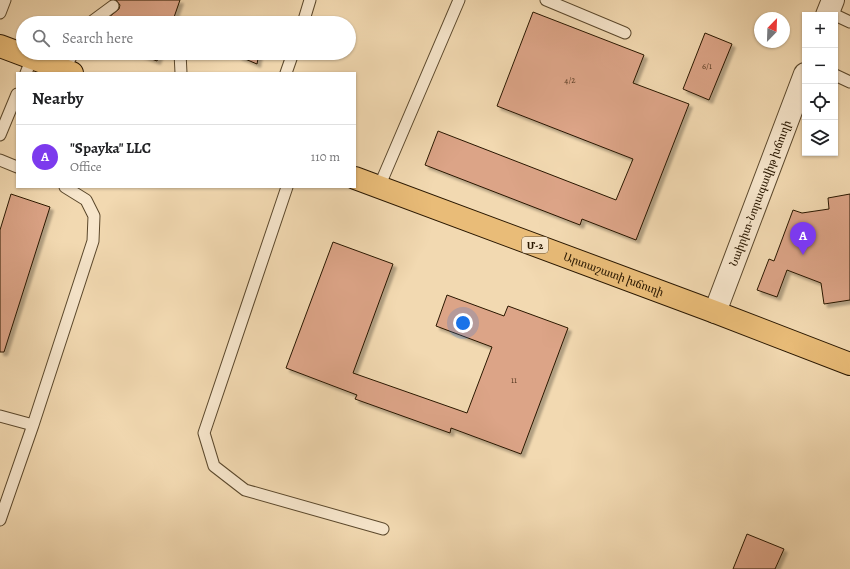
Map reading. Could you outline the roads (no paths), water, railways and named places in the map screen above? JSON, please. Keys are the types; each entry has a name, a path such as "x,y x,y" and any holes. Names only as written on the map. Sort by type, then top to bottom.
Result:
{"main road":[{"path":"0,46 16,56"},
{"path":"29,65 70,65"},
{"name":"Արտաշատի խճուղի","path":"356,178 850,364"}],"street":[{"name":"Նաիրիտ-Նորագավիթ խճուղի","path":"715,312 802,82"}],"lane":[{"path":"0,13 5,0"},
{"path":"305,16 310,0"},
{"path":"379,187 459,0"},
{"path":"546,0 626,33"},
{"path":"99,16 113,6"},
{"path":"832,11 850,22"},
{"path":"180,60 181,72"},
{"path":"286,72 291,60"},
{"path":"838,76 850,82"},
{"path":"0,135 16,96"},
{"path":"0,160 16,167"},
{"path":"0,520 33,425 93,241 94,216 86,200 67,188"},
{"path":"286,188 204,433 214,466 245,490 383,529"},
{"path":"0,416 33,425"}],"place":[{"name":"\"Spayka\" LLC","path":"803,255"}]}
